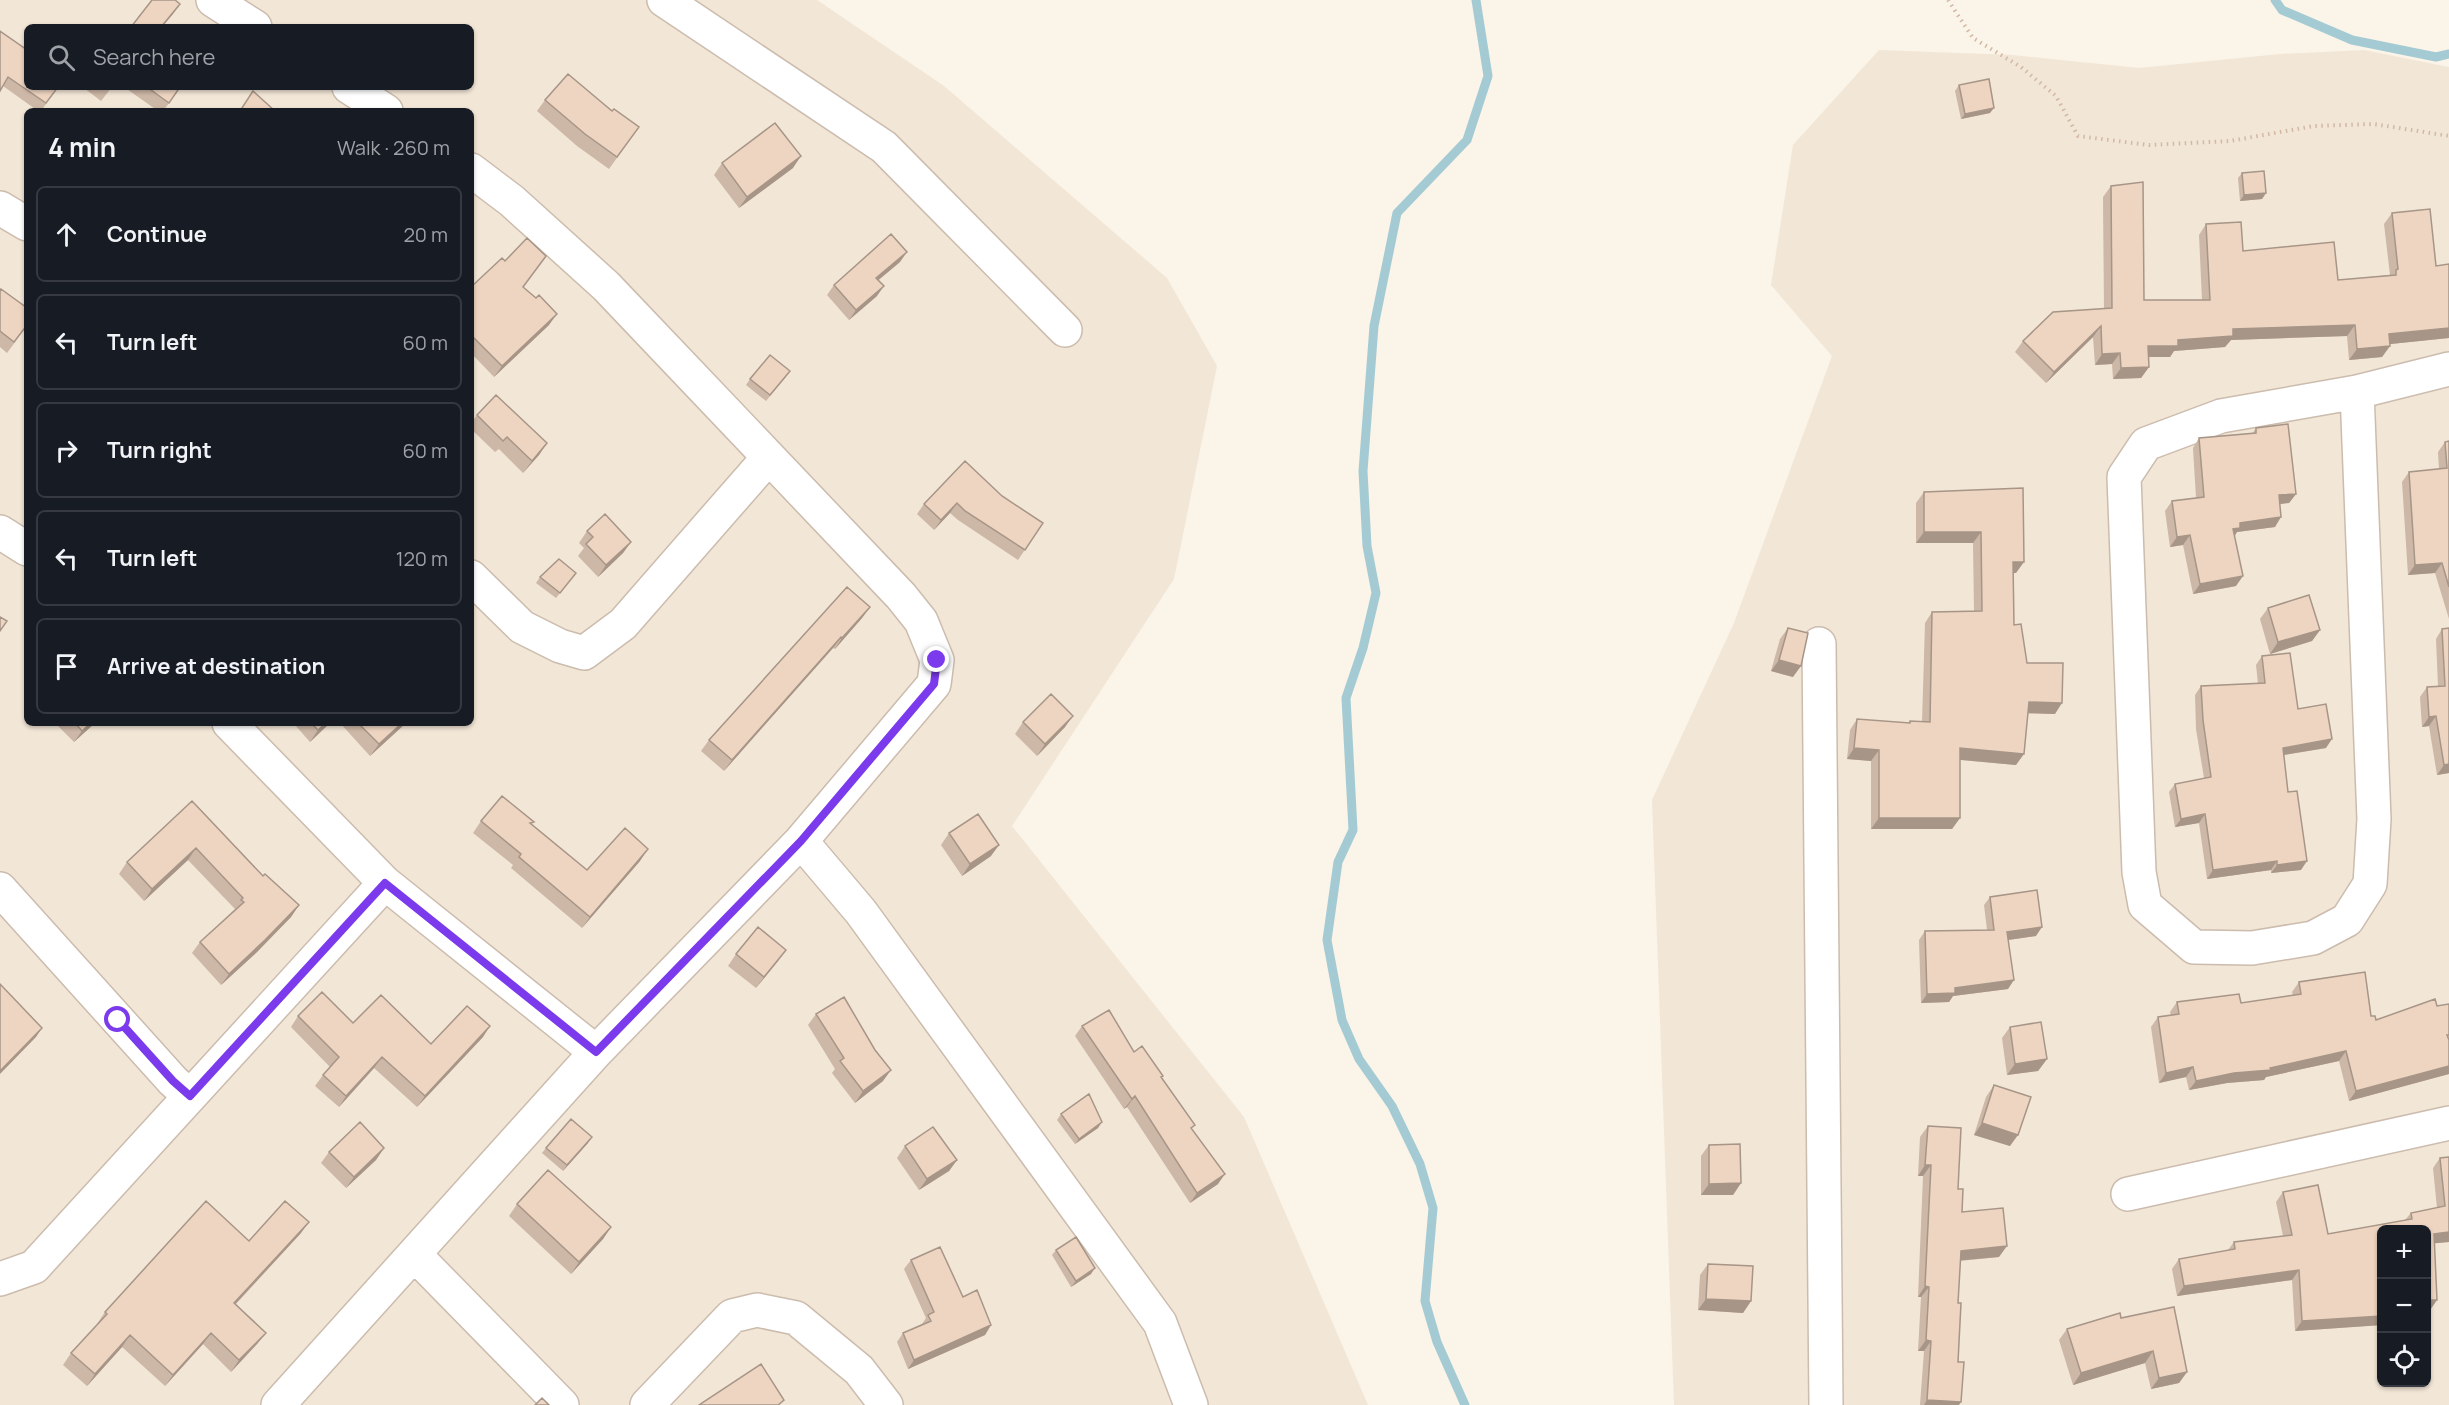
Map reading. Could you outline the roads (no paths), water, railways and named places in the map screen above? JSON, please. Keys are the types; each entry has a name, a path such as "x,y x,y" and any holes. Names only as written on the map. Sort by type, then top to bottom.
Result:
{"street":[{"path":"213,0 250,24"},
{"path":"664,0 884,147 1065,330"},
{"path":"354,90 381,108"},
{"path":"278,1405 596,1052 801,841 934,684 937,660 921,621 901,596 606,286 513,201 474,172"},
{"path":"0,208 24,222"},
{"path":"2356,392 2374,819 2370,884 2347,920 2313,938 2252,948 2194,947 2145,905 2139,872 2124,477 2146,444 2221,416 2356,392 2449,369"},
{"path":"474,579 522,627 560,646 584,653 623,624 768,458"},
{"path":"0,532 24,547"},
{"path":"1819,644 1826,1405"},
{"path":"232,726 385,883 596,1052"},
{"path":"801,841 861,912 1160,1323 1191,1405"},
{"path":"0,1279 34,1267 385,883"},
{"path":"0,889 173,1081 190,1096"},
{"path":"2128,1194 2449,1123"},
{"path":"415,1255 562,1405"},
{"path":"647,1405 732,1316 757,1310 796,1318 859,1370 886,1405"}],"waterway":[{"path":"1465,1405 1437,1342 1425,1301 1433,1208 1420,1164 1392,1106 1359,1059 1342,1020 1327,940 1338,862 1353,830 1346,698 1363,648 1376,593 1367,546 1363,471 1374,326 1397,213 1467,140 1488,76 1476,0"},
{"path":"2275,0 2282,10 2352,40 2436,57 2449,54"}]}
